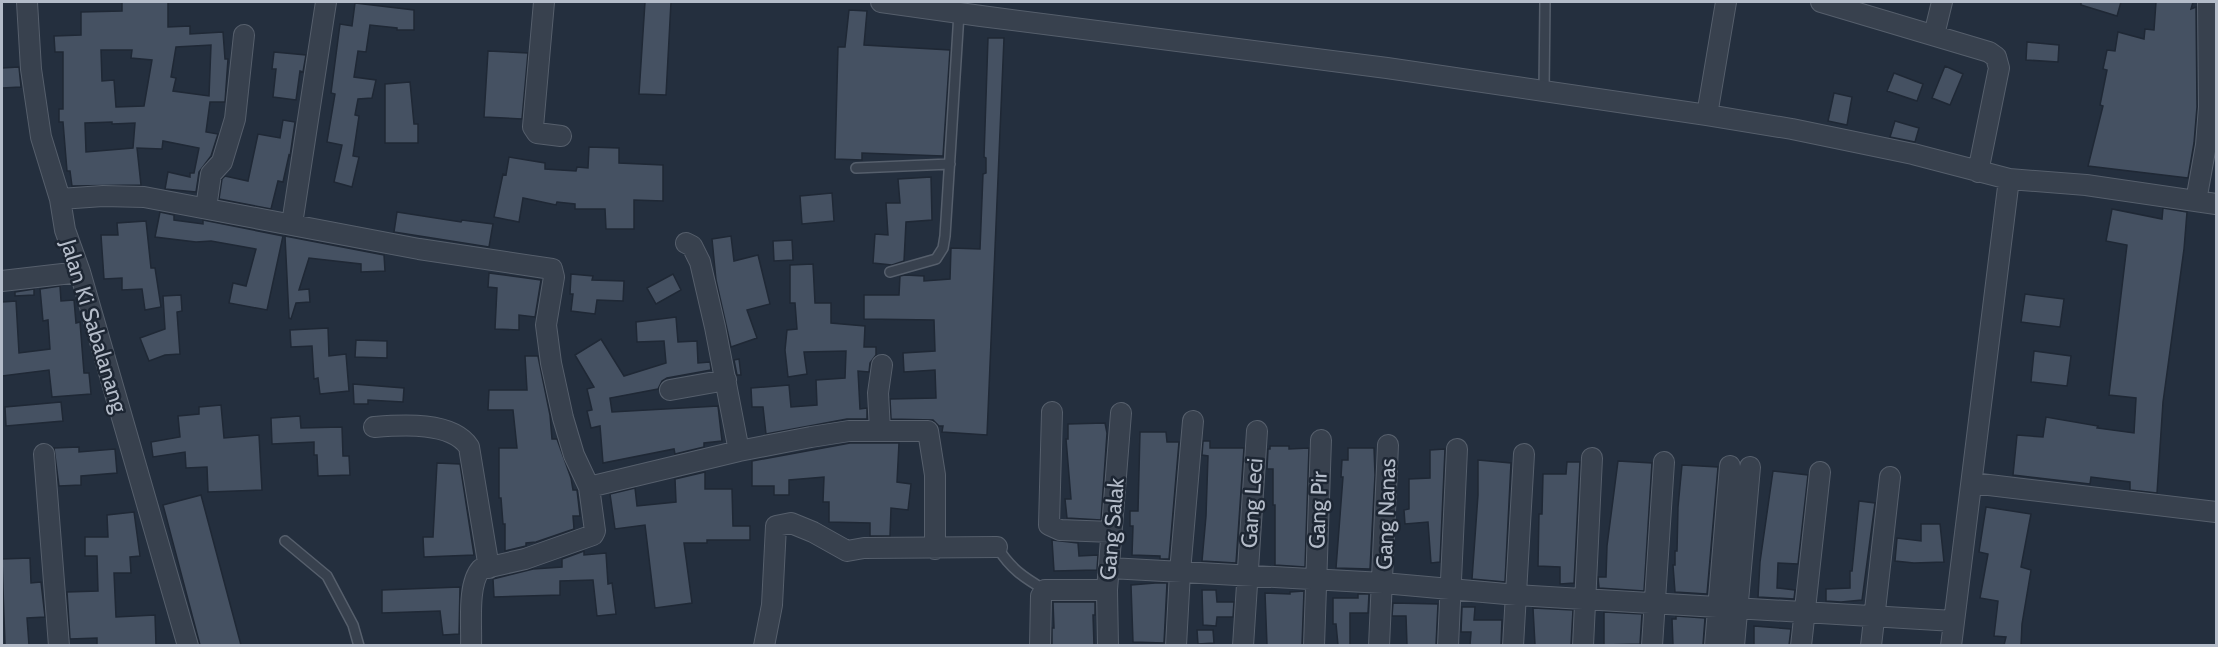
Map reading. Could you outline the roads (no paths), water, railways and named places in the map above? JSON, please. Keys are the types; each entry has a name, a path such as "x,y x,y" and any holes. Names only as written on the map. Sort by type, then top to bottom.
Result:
{"street":[{"name":"Jalan Ki Sabalanang","path":"27,2 36,108 41,137 60,199 65,230 80,272 188,645"},
{"path":"292,224 326,2"},
{"path":"544,2 533,127 537,133 561,136"},
{"path":"881,2 959,13 981,13 1544,90 1792,129 1913,154 2009,179 2086,185 2217,204"},
{"path":"1707,115 1726,2"},
{"path":"1821,2 1867,7 1934,35 1989,52 1995,57 1999,68 1978,172"},
{"path":"1934,35 1942,2"},
{"path":"2196,201 2210,107 2208,2"},
{"path":"206,208 211,174 222,162 236,119 244,35"},
{"path":"1951,645 2009,179"},
{"path":"60,199 104,196 144,197 419,249 552,269 554,277 546,325 551,363 574,455 589,487 596,528 593,535 525,559 481,569 475,577 472,593 471,645"},
{"path":"686,243 692,246 700,262 739,451"},
{"path":"2,281 80,272"},
{"path":"880,430 878,393 882,365"},
{"path":"670,390 726,380"},
{"path":"1052,412 1049,525 1060,530 1112,532"},
{"name":"Gang Salak","path":"1108,645 1107,590 1121,413"},
{"path":"1176,645 1193,421"},
{"path":"374,427 415,424 442,431 465,441 469,447 489,568"},
{"path":"589,487 739,451 849,431 928,431 934,475 935,549"},
{"name":"Gang Leci","path":"1243,645 1257,431"},
{"name":"Gang Pir","path":"1314,645 1321,440"},
{"name":"Gang Nanas","path":"1379,645 1388,445"},
{"path":"1448,645 1457,449"},
{"path":"44,454 59,645"},
{"path":"1513,645 1524,454"},
{"path":"1583,645 1592,458"},
{"path":"1652,645 1664,462"},
{"path":"1715,645 1730,466"},
{"path":"1734,645 1750,467"},
{"path":"1801,645 1820,472"},
{"path":"1871,645 1890,477"},
{"path":"1972,483 2217,512"},
{"path":"764,645 772,605 776,526 790,523 813,532 847,551 864,548 997,547"},
{"path":"1723,539 1743,541"},
{"path":"1110,568 1383,583 1516,595 1738,606 1954,621"},
{"path":"1040,645 1041,596 1045,590 1107,590"}],"lane":[{"path":"1544,90 1545,2"},
{"path":"890,272 936,259 943,248 959,13"},
{"path":"856,168 950,164"},
{"path":"285,541 327,576 353,625 359,645"},
{"path":"997,547 1009,565 1021,576 1045,590"}]}
